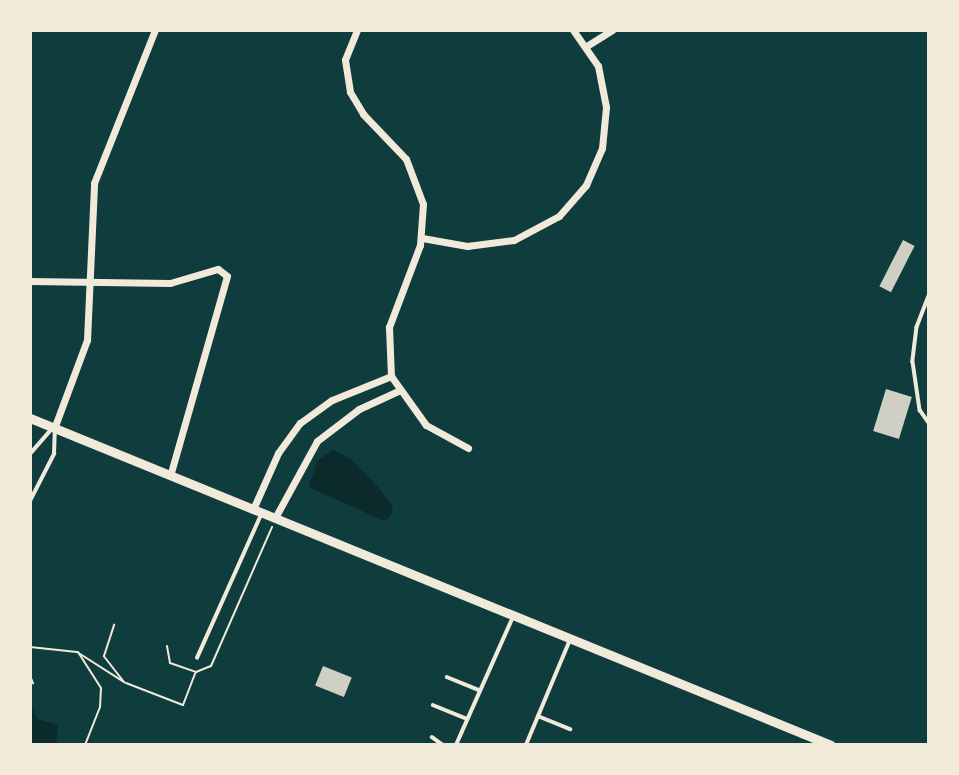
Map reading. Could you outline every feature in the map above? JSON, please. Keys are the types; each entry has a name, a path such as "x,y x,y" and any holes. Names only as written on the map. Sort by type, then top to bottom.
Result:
{"street":[{"path":"55,426 87,340 94,183 155,30"},
{"path":"357,30 347,47 348,86 363,114 398,147 414,171 423,205 422,237 389,327 391,376 398,391 426,425 468,448"},
{"path":"422,237 467,246 506,243 542,228 573,202 596,167 606,127 603,86 585,47 573,30"},
{"path":"585,47 612,30"},
{"path":"30,281 179,282 213,270 227,275 170,473"},
{"path":"259,509 278,453 300,423 332,400 391,376"},
{"path":"276,516 317,441 336,424 398,391"},
{"path":"30,418 259,509 831,745"}],"lane":[{"path":"929,296 917,327 913,362 920,410 929,423"},
{"path":"30,454 55,426"},
{"path":"30,501 54,454 55,426"},
{"path":"197,658 259,509"},
{"path":"456,745 514,615"},
{"path":"526,745 571,638"},
{"path":"447,677 479,690"},
{"path":"433,705 467,719"},
{"path":"538,716 571,729"},
{"path":"432,737 443,745"}],"path":[{"path":"30,647 77,652 124,682 183,705 196,673 211,666 276,516"},
{"path":"114,625 104,656 124,682"},
{"path":"167,646 170,663 196,673"},
{"path":"77,652 90,666 101,688 100,707 85,745"},
{"path":"30,676 33,683"}],"water":[{"path":"333,450 351,459 378,487 393,508 390,517 384,521 309,487 317,461"},
{"path":"30,704 37,719 58,725 56,745 30,745"}],"building":[{"path":"903,240 915,246 891,292 879,286"},
{"path":"886,389 912,397 899,439 873,431"},
{"path":"323,666 352,678 344,697 315,685"}]}
